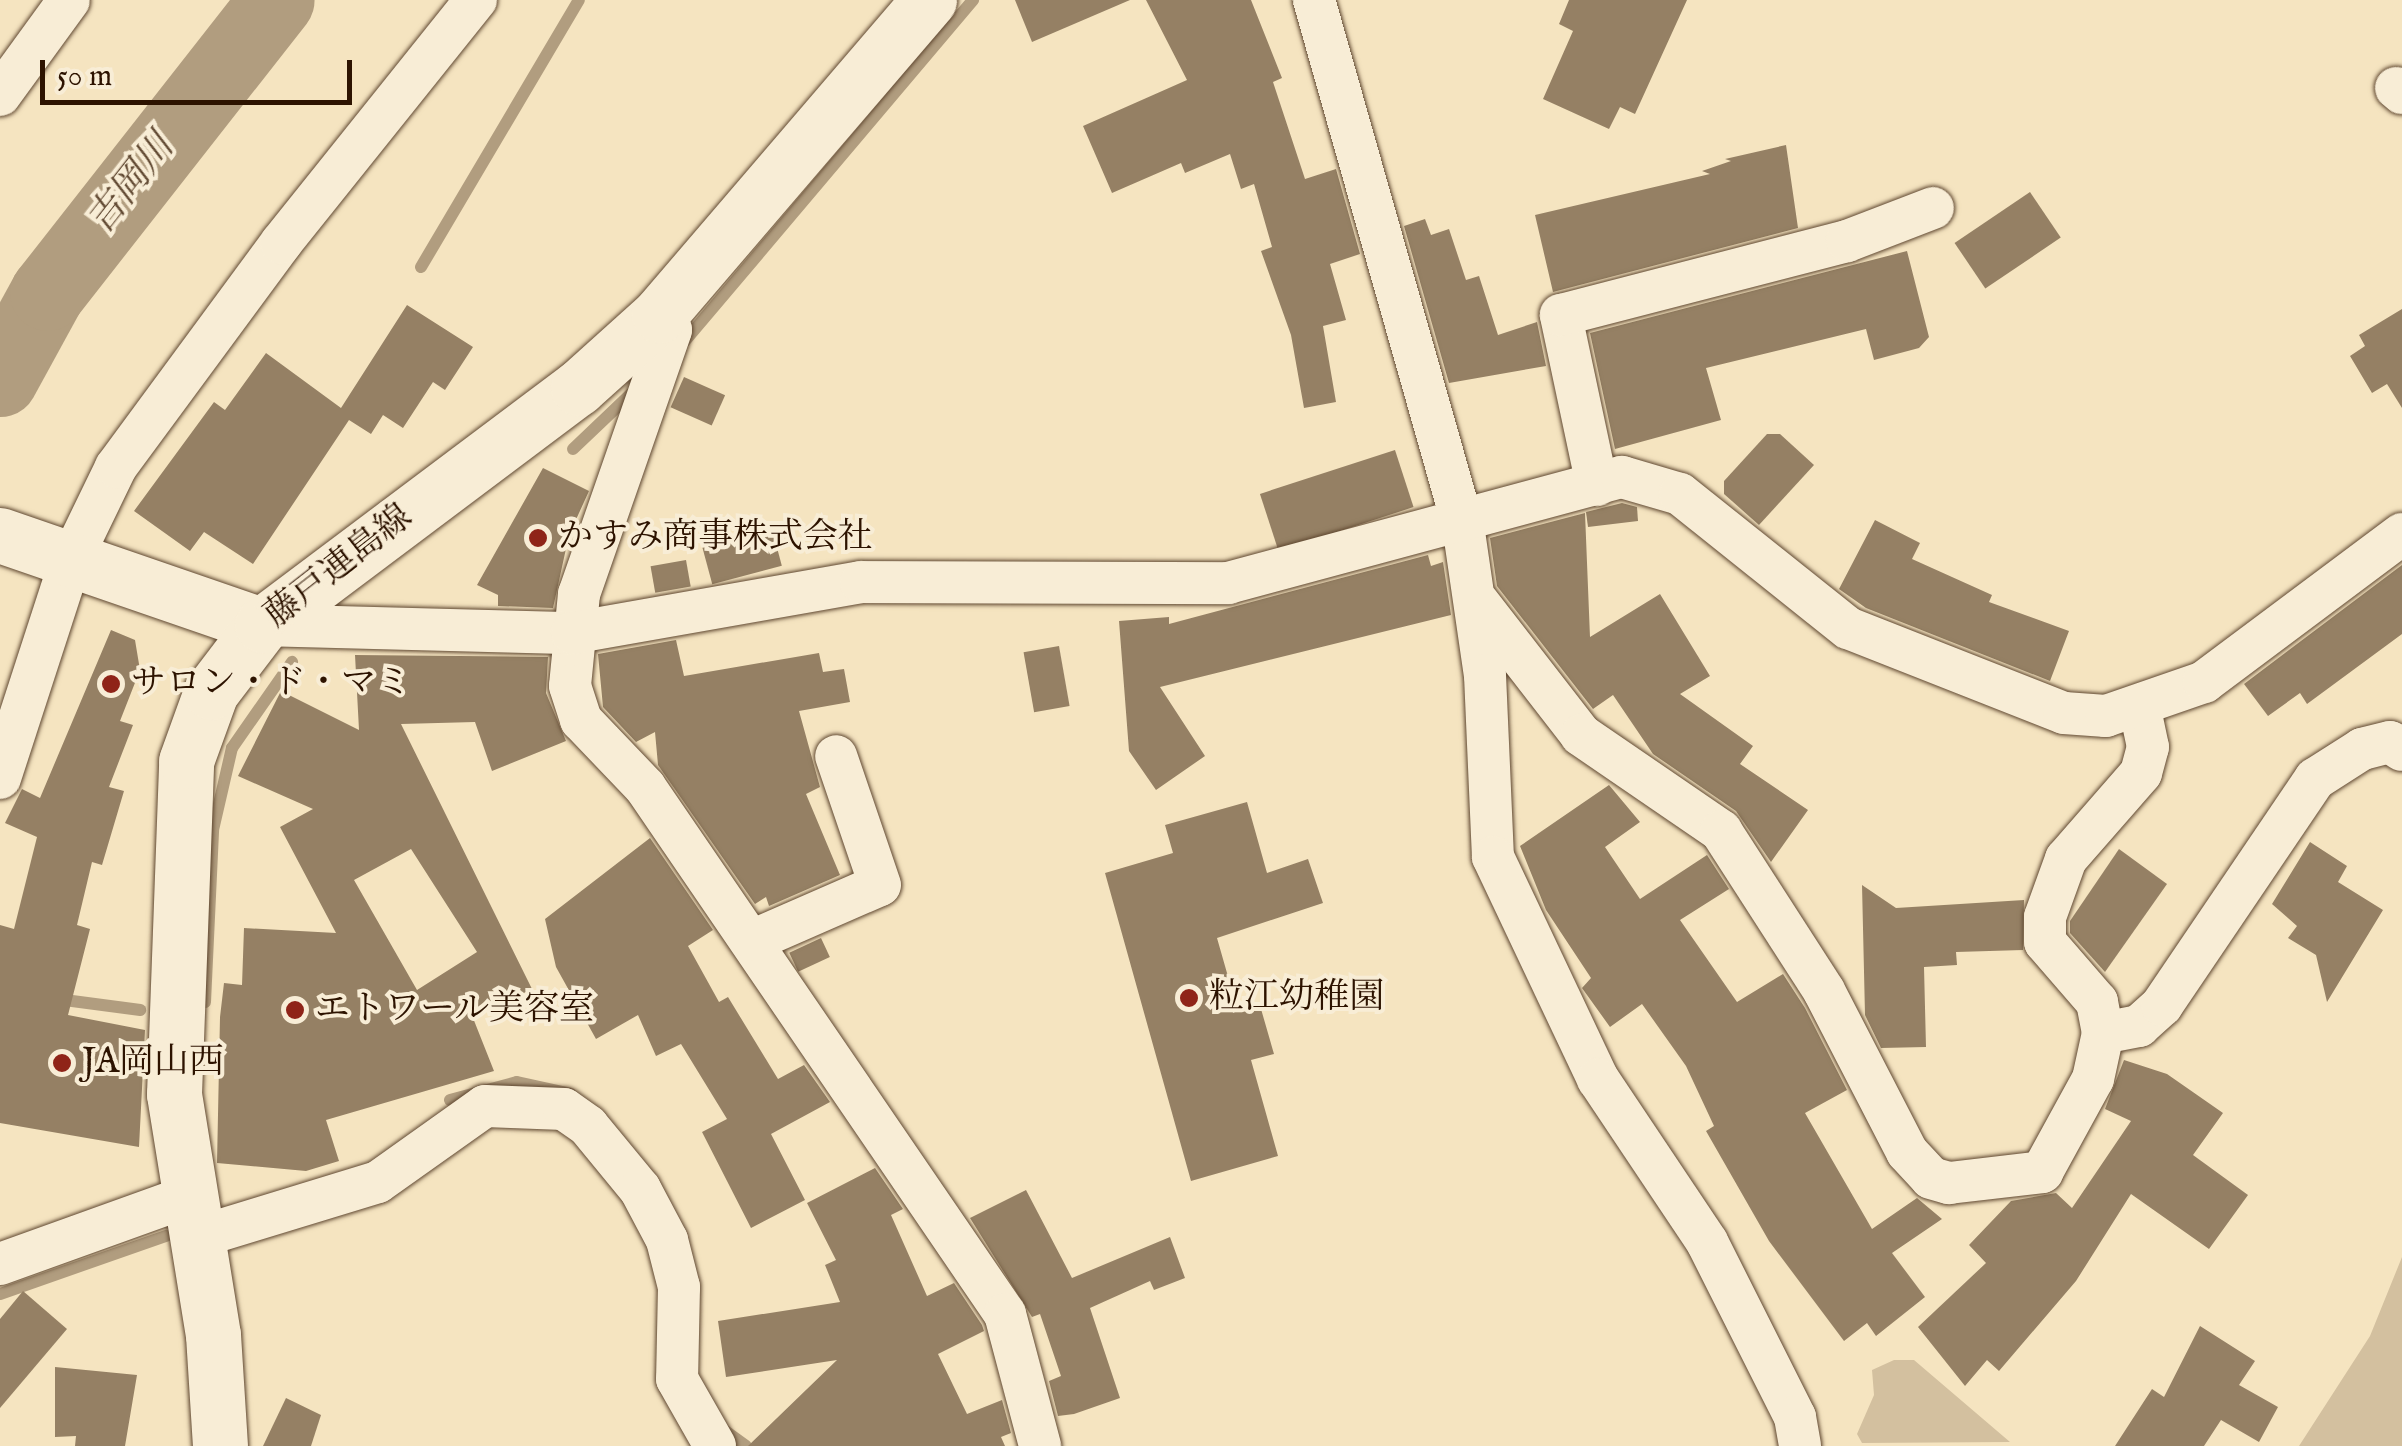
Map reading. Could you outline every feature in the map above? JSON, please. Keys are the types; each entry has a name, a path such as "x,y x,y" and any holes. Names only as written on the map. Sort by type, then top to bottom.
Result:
{"main road":[{"name":"藤戸連島線","path":"220,1446 213,1336 191,1218 174,1018 186,762 211,692 262,625 578,388 659,315 929,0"},
{"path":"0,535 262,625"}],"street":[{"path":"0,95 70,0"},
{"path":"0,778 62,556 157,408 476,0"},
{"path":"1314,0 1463,525 1486,675 1492,858 1598,1078 1707,1242 1795,1417 1800,1446"},
{"path":"1597,485 1560,314 1846,241 1932,208"},
{"path":"659,315 672,330 578,594 570,686 580,720 645,786 754,940 1006,1314 1040,1446"},
{"path":"262,625 572,633 861,582 1228,583 1463,525 1622,477 1680,494 1802,596 1888,647 2064,712 2140,708 2204,682 2402,534"},
{"path":"1473,596 1581,734 1721,830 1824,991 1907,1152 1930,1178 1977,1182 2042,1172 2093,1079 2103,1033 2096,1002 2044,942 2045,918 2066,858 2140,773 2148,746 2140,708"},
{"path":"2103,1033 2138,1026 2162,1005 2315,779 2362,748 2390,742 2402,750"},
{"path":"754,940 880,884 836,756"},
{"path":"0,1264 191,1218 378,1182 485,1106 564,1109 588,1126 640,1189 667,1240 679,1287 677,1379 716,1446"}],"shaded area":[{"path":"2402,1257 2402,1446 2299,1446 2370,1336"},
{"path":"1894,1360 1914,1360 2010,1442 1862,1443 1857,1434 1874,1395 1872,1370"}],"building":[{"path":"1015,0 1130,0 1032,42"},
{"path":"1146,0 1251,0 1282,78 1273,82 1305,179 1336,169 1360,254 1330,264 1346,320 1323,326 1336,402 1304,408 1291,335 1261,251 1272,247 1254,184 1241,189 1230,154 1185,173 1181,163 1112,193 1083,126 1187,80"},
{"path":"1569,0 1687,0 1635,114 1620,107 1609,129 1543,99 1573,31 1559,24"},
{"path":"1786,145 1798,228 1553,292 1535,215 1710,174 1702,171 1731,161 1725,159"},
{"path":"2030,192 2061,238 1985,288 1955,243"},
{"path":"1425,219 1431,235 1449,229 1466,280 1479,276 1498,335 1537,322 1546,366 1449,383 1404,226"},
{"path":"1907,251 1929,337 1919,348 1874,360 1866,329 1706,368 1721,420 1615,449 1590,333"},
{"path":"407,305 473,347 445,390 433,382 403,428 383,415 371,434 349,420 253,564 204,532 190,551 134,511 214,402 225,410 266,353 341,408"},
{"path":"2402,309 2402,408 2387,384 2372,393 2350,356 2365,346 2359,335"},
{"path":"684,377 725,395 712,425 671,407"},
{"path":"1767,434 1780,434 1814,465 1759,525 1724,494 1724,481"},
{"path":"1395,450 1414,507 1278,551 1260,494"},
{"name":"かすみ商事株式会社","path":"543,468 589,491 569,535 553,608 498,606 498,595 477,585"},
{"path":"1622,503 1637,507 1638,521 1588,527 1586,512"},
{"path":"1585,513 1590,637 1660,594 1710,676 1680,694 1753,746 1740,764 1808,810 1771,862 1736,811 1653,754 1613,695 1593,709 1497,586 1490,538"},
{"path":"1875,520 1920,543 1912,559 1992,595 1989,602 2069,631 2050,681 1866,608 1839,589"},
{"path":"772,529 782,566 712,584 702,548"},
{"path":"1428,555 1431,566 1443,562 1451,615 1160,687 1205,756 1156,790 1129,751 1119,621 1169,617 1169,624"},
{"path":"686,560 691,587 655,593 651,566"},
{"path":"2402,565 2402,634 2307,704 2300,693 2268,716 2244,684"},
{"path":"111,630 135,640 140,670 120,721 133,725 109,787 124,791 102,865 92,862 77,925 90,929 68,1015 145,1030 139,1147 0,1123 0,925 14,929 37,837 5,823 22,789 40,798"},
{"path":"676,640 684,676 819,653 823,672 844,669 850,702 799,711 820,787 806,794 840,875 769,906 766,897 755,904 658,765 655,732 636,742 603,707 598,654"},
{"path":"1059,646 1070,706 1034,712 1024,652"},
{"path":"355,655 548,657 546,693 566,741 492,771 475,722 401,724 532,989 473,1018 494,1071 326,1120 339,1161 306,1171 217,1163 220,1017 224,983 242,985 244,928 336,933 280,827 313,809 238,776 281,691 359,730","holes":["411,849 477,952 417,990 354,880"]},
{"path":"1609,785 1640,822 1605,847 1640,899 1707,855 1729,889 1680,920 1737,1002 1783,974 1805,1008 1847,1090 1805,1113 1872,1229 1917,1198 1942,1219 1892,1253 1925,1297 1876,1336 1867,1323 1844,1341 1769,1241 1706,1131 1714,1126 1686,1066 1642,1004 1610,1027 1582,988 1591,978 1546,910 1520,846"},
{"path":"1247,802 1267,873 1308,859 1323,903 1217,938 1237,1008 1259,1002 1274,1054 1251,1060 1278,1156 1191,1181 1105,873 1173,853 1165,825"},
{"path":"650,838 713,930 688,946 719,1002 728,997 778,1079 804,1065 830,1102 771,1134 805,1200 751,1228 702,1132 727,1119 681,1044 656,1056 638,1015 596,1039 556,967 545,919"},
{"path":"2310,842 2347,866 2338,882 2383,910 2327,1002 2316,955 2288,938 2297,926 2272,904"},
{"path":"2119,849 2167,884 2105,972 2070,933 2070,921"},
{"path":"1862,885 1896,908 2024,900 2023,950 1956,952 1957,965 1924,967 1926,1047 1881,1048 1865,1015"},
{"path":"821,938 830,957 798,972 789,953"},
{"path":"2124,1060 2167,1074 2223,1113 2193,1155 2248,1195 2209,1249 2131,1194 2076,1281 1999,1371 1987,1360 1965,1386 1918,1327 1986,1263 1969,1245 2011,1201 2056,1193 2072,1208 2131,1121 2105,1109"},
{"path":"875,1168 903,1209 891,1215 927,1296 954,1283 982,1325 984,1331 938,1354 967,1414 1002,1400 1011,1433 1001,1437 1005,1446 748,1446 837,1360 726,1377 718,1321 840,1302 825,1265 836,1260 807,1203"},
{"path":"1026,1190 1072,1278 1170,1237 1185,1278 1154,1290 1150,1281 1090,1308 1120,1398 1074,1414 1058,1416 1049,1381 1061,1376 1040,1314 1032,1317 970,1218"},
{"path":"23,1291 67,1329 0,1408 0,1319"},
{"path":"2200,1326 2255,1361 2239,1385 2278,1407 2259,1442 2221,1420 2204,1446 2115,1446 2152,1389 2164,1397"},
{"path":"55,1367 137,1375 125,1446 75,1446 76,1436 55,1437"},
{"path":"286,1398 321,1415 311,1446 263,1446"}],"waterway":[{"name":"吉岡川","path":"0,379 47,293 277,0"},
{"path":"421,267 579,0"},
{"path":"684,342 973,0"},
{"path":"573,449 634,391"},
{"path":"205,1002 213,830 232,748 292,662"},
{"path":"57,999 140,1010"},
{"path":"450,1100 517,1082 571,1094"},
{"path":"0,1294 166,1236"},
{"path":"724,1430 746,1446"}],"place":[{"name":"かすみ商事株式会社","path":"538,538"},
{"name":"サロン・ド・マミ","path":"111,684"},
{"name":"粒江幼稚園","path":"1189,998"},
{"name":"エトワール美容室","path":"295,1010"},
{"name":"JA岡山西","path":"62,1063"}]}
